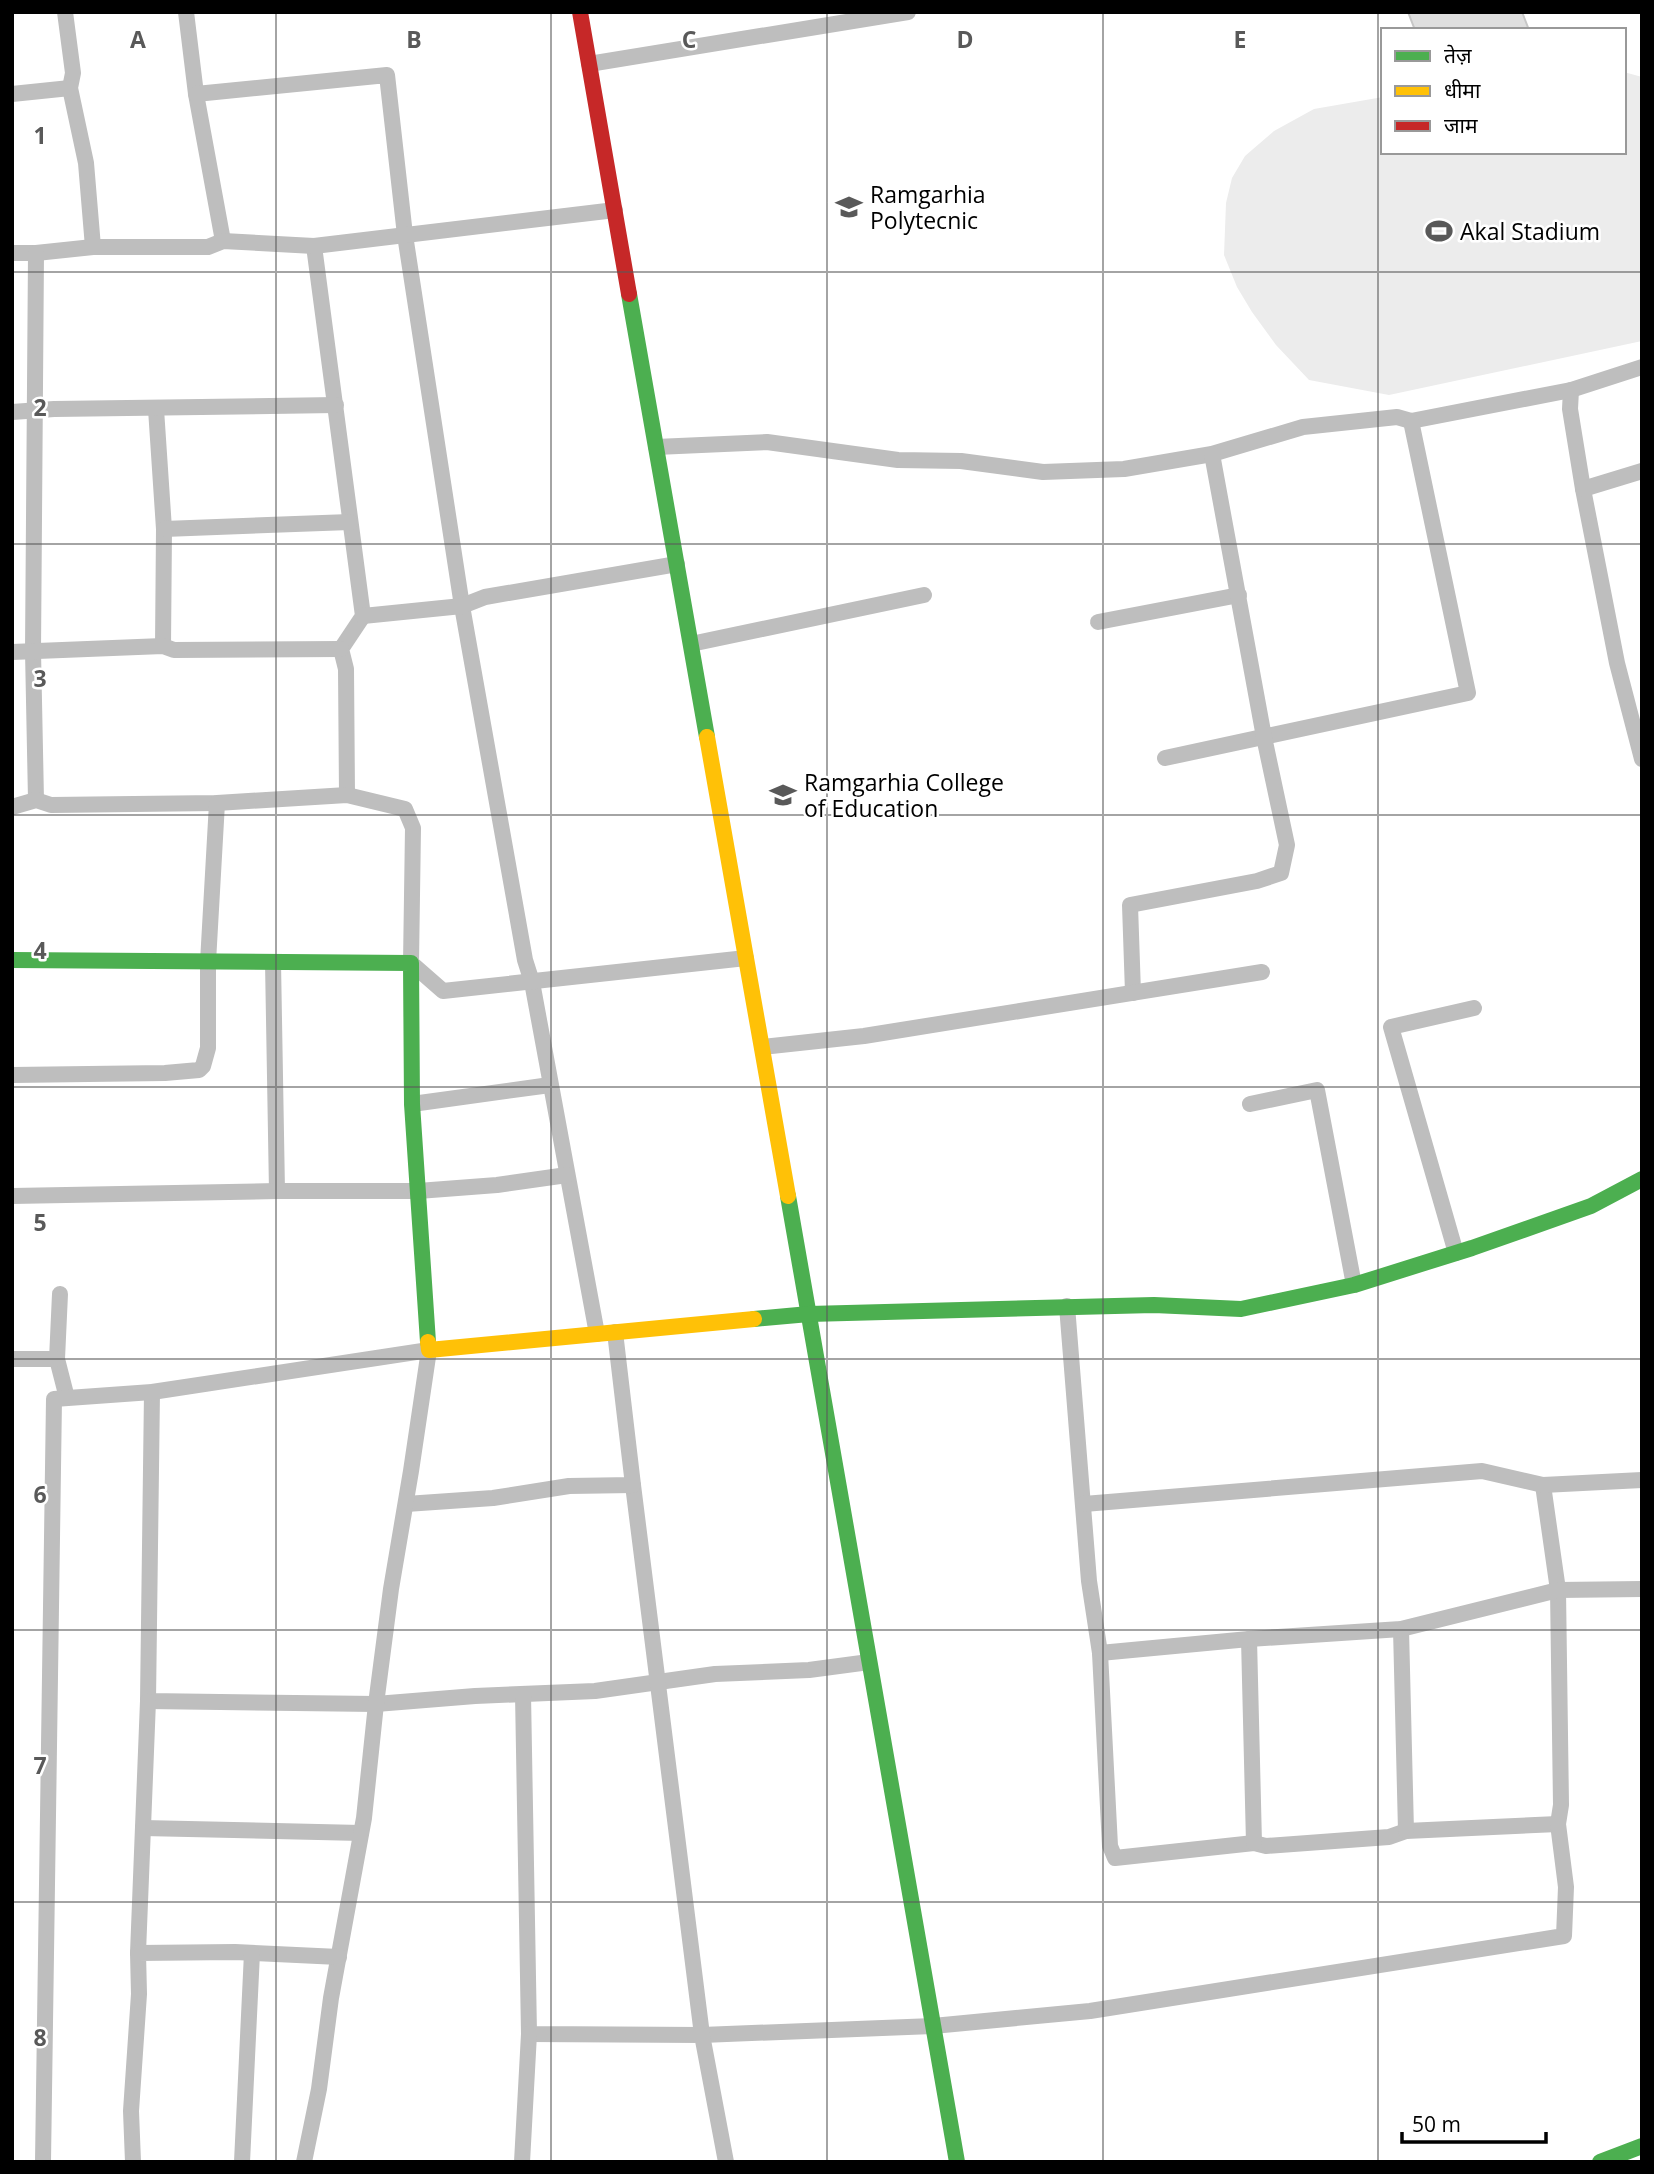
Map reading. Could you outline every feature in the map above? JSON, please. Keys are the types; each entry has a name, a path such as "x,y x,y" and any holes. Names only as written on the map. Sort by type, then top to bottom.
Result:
{"main road":[{"path":"580,12 957,2162"},
{"path":"12,961 411,963 412,1104 429,1350 809,1314 1154,1305 1241,1310 1354,1285 1457,1253 1591,1206 1642,1179"},
{"path":"1600,2162 1642,2146"}],"street":[{"path":"65,12 73,73 70,88 86,163 93,247"},
{"path":"186,12 196,94 223,242"},
{"path":"589,64 908,12"},
{"path":"196,94 387,75 405,235 462,606 525,960 532,982 597,1334"},
{"path":"12,94 70,88"},
{"path":"12,253 93,247 208,247 223,242 313,246 615,210"},
{"path":"313,246 363,616 341,649 346,669 347,794"},
{"path":"36,253 33,412 36,800"},
{"path":"656,447 767,442 898,460 961,461 1043,472 1124,468 1212,454 1303,427 1397,417 1411,421 1571,390 1642,367"},
{"path":"1571,390 1570,410 1583,489 1617,663 1637,718 1642,759"},
{"path":"12,412 336,405"},
{"path":"156,410 164,529 163,646"},
{"path":"1165,758 1468,693 1411,421"},
{"path":"1133,993 1130,905 1256,881 1282,873 1287,845 1264,737 1212,454"},
{"path":"1583,489 1642,471"},
{"path":"164,529 350,522"},
{"path":"363,616 462,606 485,597 677,564"},
{"path":"691,644 923,595"},
{"path":"1098,622 1239,595"},
{"path":"12,652 163,646 174,650 341,649"},
{"path":"12,807 36,800 51,805 217,803 347,794 405,809 413,828 411,963 443,990 746,958"},
{"path":"12,1075 165,1073 199,1070 204,1066 208,1048 208,962 217,803"},
{"path":"272,962 277,1191"},
{"path":"762,1047 864,1036 1262,972"},
{"path":"1457,1253 1391,1027 1474,1008"},
{"path":"412,1104 550,1085"},
{"path":"1250,1104 1317,1090 1354,1285"},
{"path":"12,1196 418,1191 497,1185 568,1175"},
{"path":"60,1294 57,1359 67,1398"},
{"path":"1066,1306 1084,1504 1088,1581 1100,1653 1110,1846 1115,1858 1254,1843 1266,1846 1389,1837 1406,1831 1558,1824"},
{"path":"615,1332 702,2035 726,2162"},
{"path":"43,2162 54,1399 152,1392 429,1350 391,1589 362,1833 304,2162"},
{"path":"12,1359 57,1359"},
{"path":"133,2162 131,2111 139,1994 138,1953 148,1702 152,1392"},
{"path":"1084,1504 1482,1471 1544,1485 1642,1480"},
{"path":"406,1504 493,1498 569,1486 633,1485"},
{"path":"529,2034 702,2035 933,2026 1090,2011 1564,1936 1566,1887 1558,1824 1561,1805 1558,1590 1544,1485"},
{"path":"1100,1653 1248,1639 1401,1629 1558,1590 1642,1589"},
{"path":"1401,1629 1406,1831"},
{"path":"1248,1639 1254,1843"},
{"path":"148,1702 376,1704 595,1691 715,1674 809,1670 869,1662"},
{"path":"523,1694 529,2034 523,2162"},
{"path":"143,1828 362,1833"},
{"path":"138,1953 339,1956"},
{"path":"242,2162 252,1953"}],"shaded area":[{"path":"1626,73 1642,77 1642,341 1389,395 1309,380 1276,345 1252,312 1237,287 1224,255 1226,203 1232,178 1245,156 1274,131 1314,109 1381,97 1381,154 1626,154"}],"building":[{"path":"1408,12 1522,12 1528,28 1414,28"}],"traffic: fast":[{"path":"629,294 707,737"},
{"path":"12,960 411,963 412,1104 428,1342"},
{"path":"754,1319 809,1314 1154,1305 1241,1309 1354,1285 1472,1248 1591,1206 1642,1179"},
{"path":"788,1196 957,2162"},
{"path":"1600,2162 1642,2146"}],"traffic: slow":[{"path":"707,737 788,1196"},
{"path":"428,1342 429,1350 754,1319"}],"traffic: jam":[{"path":"580,12 629,294"}],"place":[{"name":"Ramgarhia Polytecnic","path":"849,207"},
{"name":"Akal Stadium","path":"1439,231"},
{"name":"Ramgarhia College of Education","path":"783,795"}]}
